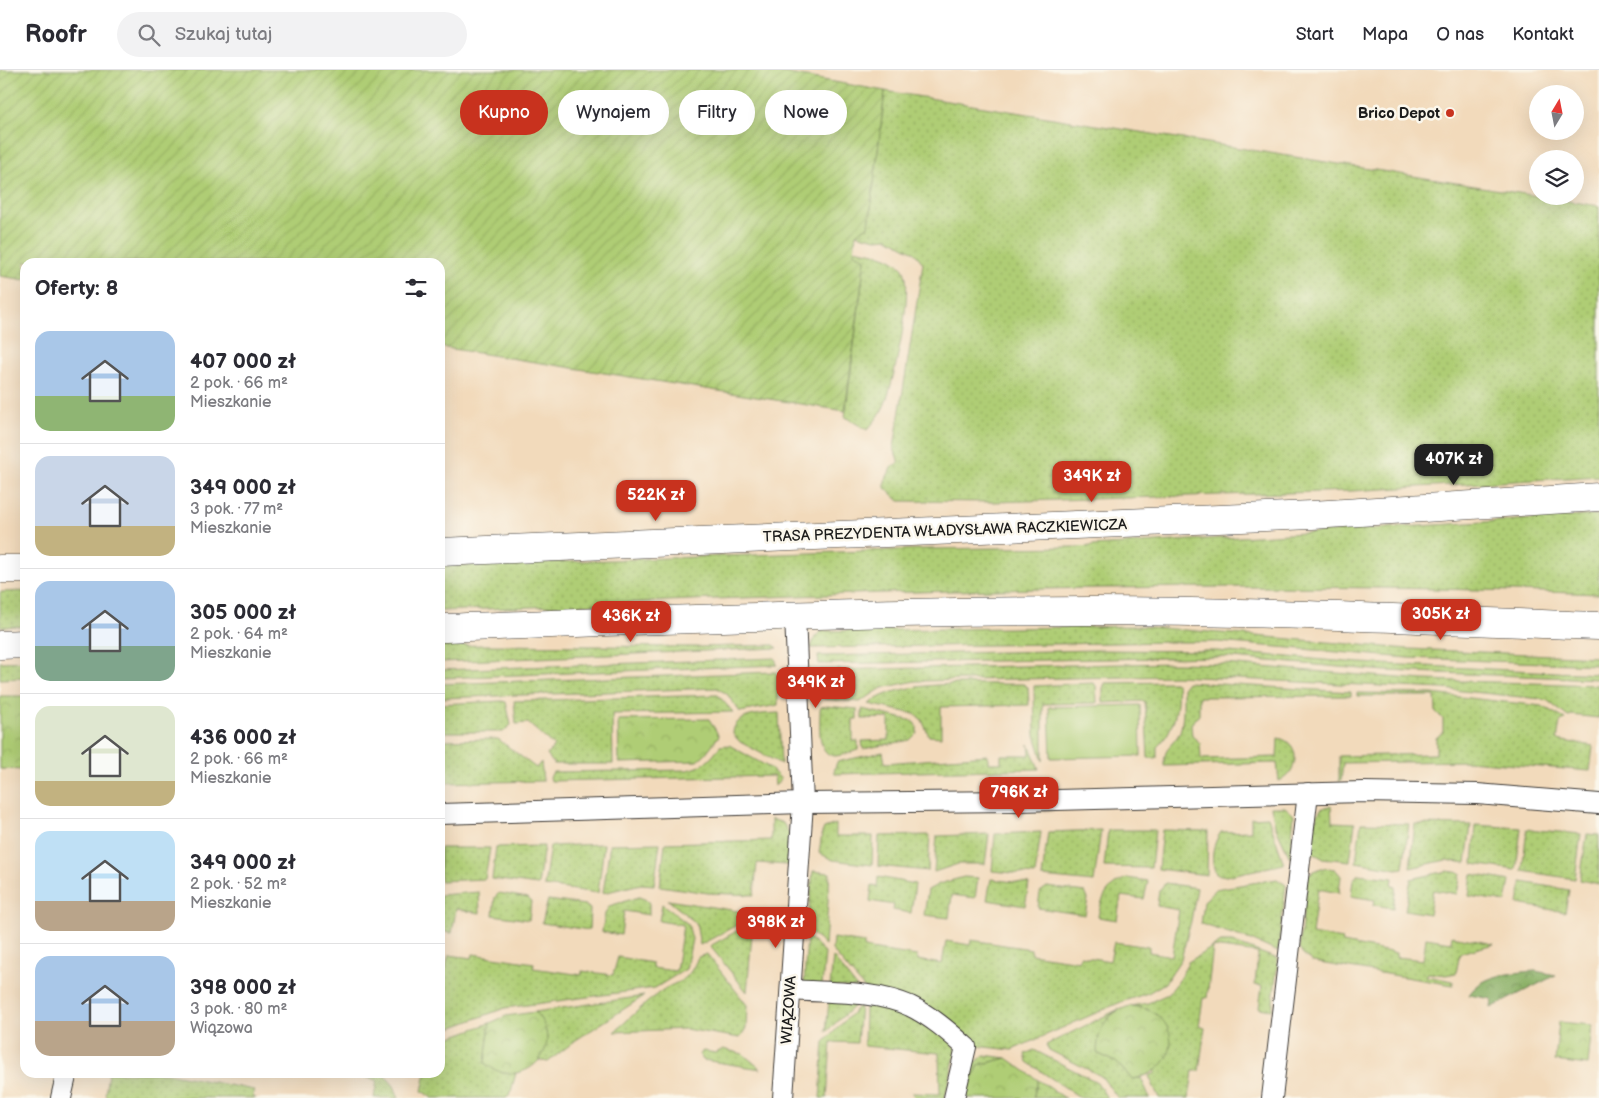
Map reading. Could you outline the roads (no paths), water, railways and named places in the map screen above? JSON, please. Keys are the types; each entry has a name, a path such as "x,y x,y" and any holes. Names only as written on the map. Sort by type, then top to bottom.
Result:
{"main road":[{"name":"TRASA PREZYDENTA WŁADYSŁAWA RACZKIEWICZA","path":"445,552 1312,515 1599,497"},
{"path":"0,569 20,568"},
{"path":"445,628 958,611 1284,614 1599,626"},
{"path":"0,646 20,644"}],"street":[{"name":"WIĄZOWA","path":"783,1098 802,803 795,616"},
{"path":"1272,1098 1308,793"},
{"path":"445,814 802,803 1018,802 1308,793 1477,794 1599,804"},
{"path":"791,990 878,997 911,1007 942,1026 966,1047 954,1098"},
{"path":"61,1098 66,1078"}],"place":[{"name":"Brico Depot","path":"1450,113"}]}
